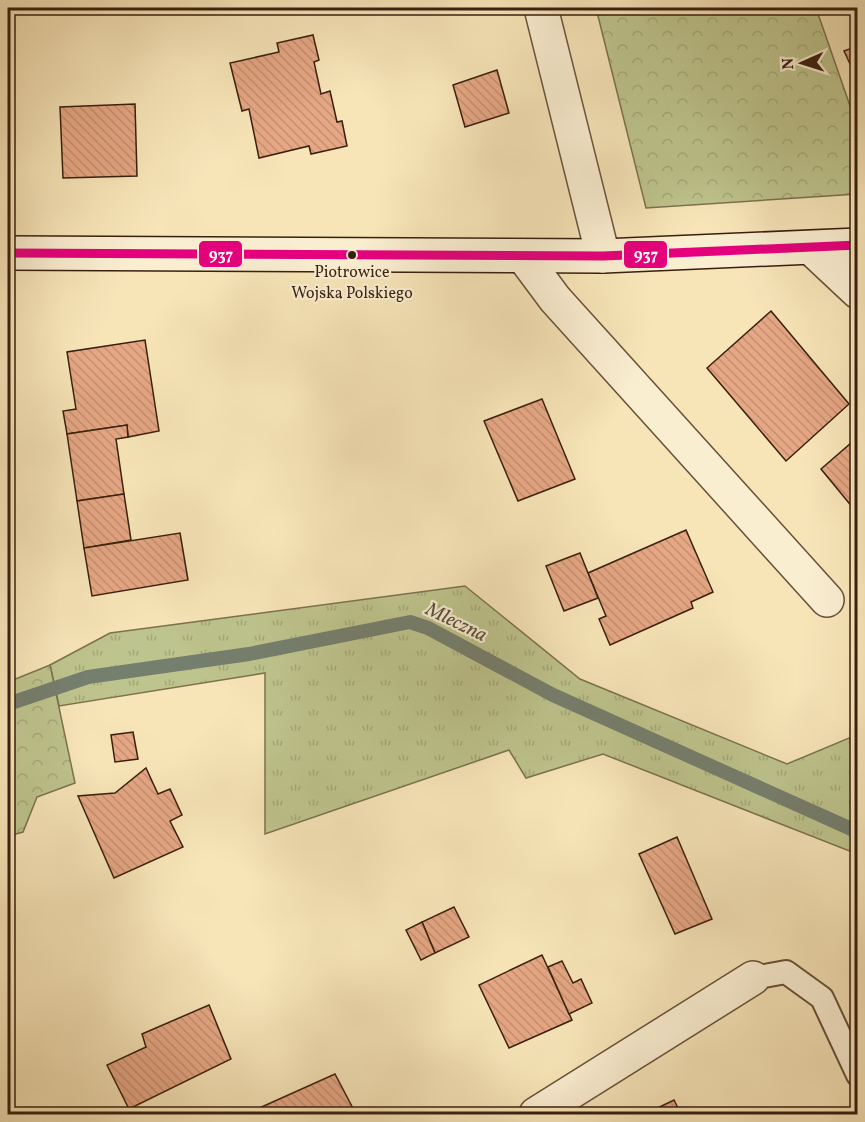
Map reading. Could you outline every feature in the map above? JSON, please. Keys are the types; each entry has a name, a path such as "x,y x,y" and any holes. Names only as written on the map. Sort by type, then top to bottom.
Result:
{"street":[{"path":"541,8 603,256"},
{"path":"8,253 603,256 858,245"},
{"path":"811,248 858,292"},
{"path":"523,256 555,299 827,600"},
{"path":"536,1114 753,978"}],"lane":[{"path":"753,978 786,972 822,998 858,1075"}],"green space":[{"path":"596,8 816,8 857,126 857,194 646,208"},
{"path":"465,586 580,679 787,764 849,738 857,745 857,854 603,754 526,778 509,750 265,834 265,673 59,706 50,665 110,633"},
{"path":"50,665 75,783 37,797 23,832 8,836 8,682"}],"building":[{"path":"313,35 319,60 314,62 321,94 330,91 337,122 342,121 347,146 311,154 309,146 259,158 249,109 242,111 230,63 279,52 277,43"},
{"path":"858,46 858,81 844,51"},
{"path":"497,70 509,113 465,127 453,85"},
{"path":"135,104 137,176 63,178 60,107"},
{"path":"771,311 849,404 786,461 707,368"},
{"path":"145,340 159,431 128,437 127,425 67,434 63,411 76,409 67,352"},
{"path":"542,399 575,479 518,501 484,421"},
{"path":"127,425 128,437 116,439 124,494 77,501 67,434"},
{"path":"858,437 858,514 821,469"},
{"path":"124,494 131,540 84,548 77,501"},
{"path":"686,530 713,592 691,602 693,608 610,645 599,619 606,616 588,573"},
{"path":"180,533 188,580 92,596 84,548"},
{"path":"580,553 598,598 564,611 546,566"},
{"path":"133,732 138,759 115,762 111,735"},
{"path":"146,768 158,794 170,789 182,815 170,821 183,847 114,878 78,796 115,793"},
{"path":"677,837 712,919 675,934 639,854"},
{"path":"454,907 469,937 435,953 422,922"},
{"path":"422,922 435,953 421,960 406,930"},
{"path":"542,955 572,1020 509,1048 479,985"},
{"path":"562,961 573,983 581,979 592,1003 569,1014 548,967"},
{"path":"209,1005 231,1059 129,1109 107,1065 146,1047 142,1034"},
{"path":"335,1074 356,1114 246,1114"},
{"path":"674,1100 681,1114 645,1114"}],"waterway":[{"name":"Mleczna","path":"8,704 88,677 249,654 410,622 428,628 553,695 858,832"}],"transit line":[{"name":"937","path":"8,253 603,256 858,245"}],"place":[{"name":"Piotrowice Wojska Polskiego","path":"352,255"}]}
